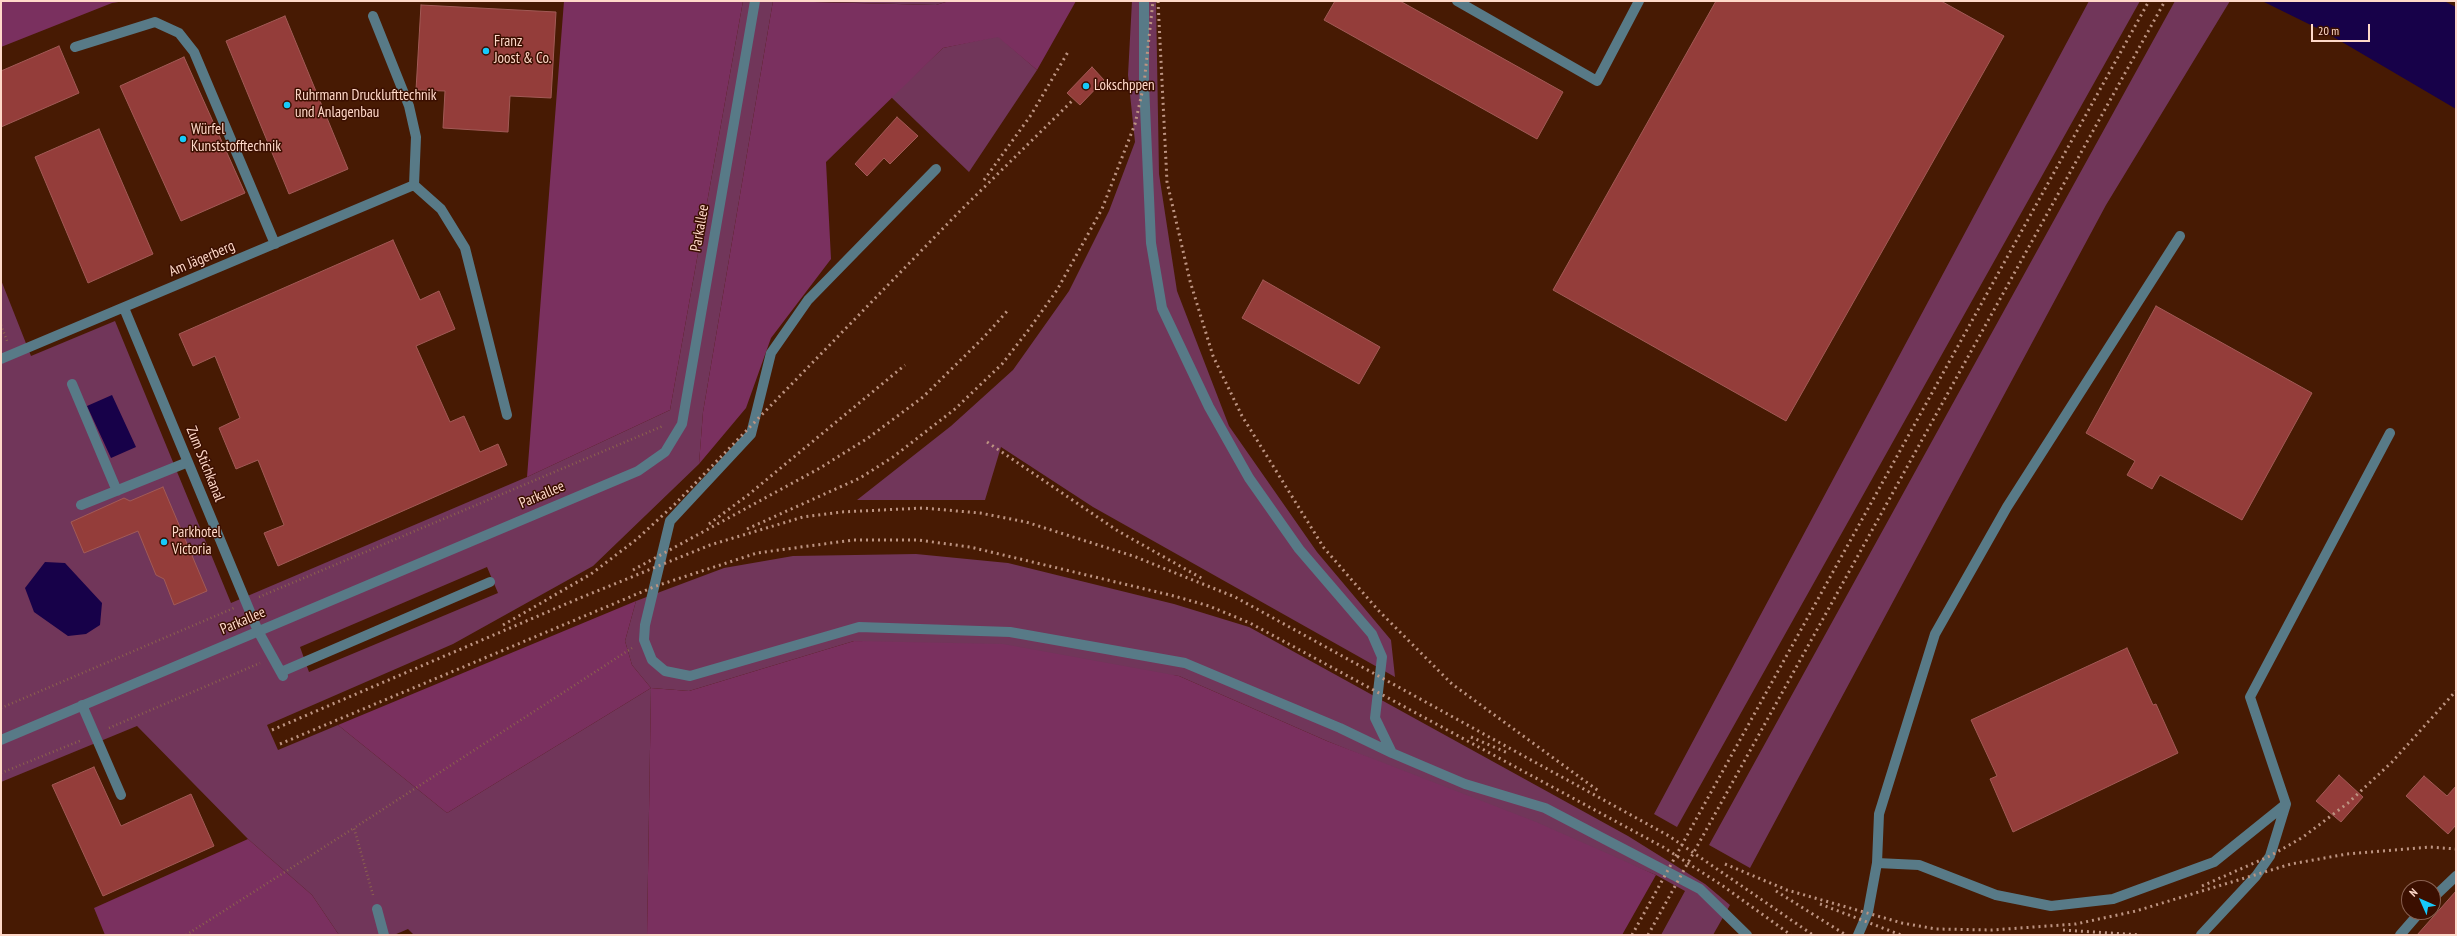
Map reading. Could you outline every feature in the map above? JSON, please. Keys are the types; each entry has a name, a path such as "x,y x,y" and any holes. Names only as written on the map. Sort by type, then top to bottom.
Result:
{"street":[{"name":"Parkallee","path":"1,740 638,471 665,452 682,424 755,1"},
{"path":"1144,1 1144,84 1152,243 1162,308 1208,407 1249,478 1298,549 1372,634 1382,657 1375,718 1392,753"},
{"path":"1457,1 1597,81 1639,1"},
{"path":"373,16 409,106 416,137 414,185 441,209 465,248 507,415"},
{"path":"75,47 155,22 179,33 194,52 275,244"},
{"path":"936,169 808,300 771,353 751,434 670,521 645,625 644,640 652,660 665,672 690,676 859,627 1010,632 1185,663 1340,728 1392,753 1465,784 1545,808 1700,889 1747,935"},
{"name":"Am Jägerberg","path":"1,359 414,185"},
{"path":"1858,935 1868,912 1877,863 1879,814 1935,634 2007,507 2180,236"},
{"name":"Zum Stichkanal","path":"124,308 258,631 282,674 490,582"},
{"path":"72,384 117,491"},
{"path":"2201,935 2256,876 2270,856 2286,804 2250,697 2390,433"},
{"path":"81,505 188,462"},
{"path":"82,705 121,795"},
{"path":"1877,863 1919,865 1996,895 2051,906 2113,900 2214,862 2286,804"},
{"path":"2441,890 2456,876"},
{"path":"377,909 384,935"},
{"path":"2400,935 2413,920"}],"path":[{"path":"1,708 666,424"},
{"path":"186,935 644,640"},
{"path":"1,773 272,658"},
{"path":"354,828 377,909"}],"shaded area":[{"path":"1,1 125,1 112,3 1,47"},
{"path":"564,1 743,1 670,410 527,477"},
{"path":"743,1 773,1 703,412 699,464 593,566 453,644 267,725 278,750 338,725 447,813 651,688 647,935 414,935 408,929 394,935 339,935 312,895 248,839 137,726 1,782 1,280 31,356 115,321 231,603 527,477 670,410","holes":["487,567 498,593 309,672 300,647"]},
{"path":"773,1 936,5 949,1 1076,1 1037,70 998,37 943,48 826,162 831,259 771,338 746,408 699,464 703,412"},
{"path":"792,1 949,1 936,5"},
{"path":"1132,1 1156,1 1159,174 1177,291 1229,426 1317,552 1391,640 1395,677 1093,507 1001,447 985,500 857,500 951,426 1013,370 1069,291 1109,211 1135,142 1128,75"},
{"path":"2089,1 2140,1 1677,827 1654,814"},
{"path":"2175,1 2230,1 2106,205 1750,868 1709,845"},
{"path":"2262,1 2444,1 2456,7 2456,109 2325,32"},
{"path":"998,36 1037,70 969,172 891,97 943,48"},
{"path":"112,395 136,447 111,458 87,406"},
{"path":"916,554 1008,563 1174,604 1249,627 1628,836 1705,884 1730,905 1713,935 1661,935 1685,891 1656,875 1327,741 1179,676 854,641 689,691 651,688 632,665 625,641 636,601 724,568 793,556"},
{"path":"45,562 65,563 102,603 100,625 86,634 68,636 34,612 25,588"},
{"path":"636,601 625,641 632,665 651,688 447,813 338,725"},
{"path":"854,641 1003,644 1179,676 1327,741 1536,822 1656,875 1622,935 647,935 651,688 689,691"},
{"path":"248,839 312,895 339,935 105,935 94,908"}],"building":[{"path":"1335,1 1400,1 1563,92 1537,139 1324,20"},
{"path":"1716,1 1941,1 2004,36 1786,421 1553,290"},
{"name":"Franz Joost & Co.","path":"421,5 556,12 551,98 510,96 508,132 443,128 445,91 416,90"},
{"name":"Ruhrmann Drucklufttechnik und Anlagenbau","path":"285,16 348,169 289,194 226,41"},
{"path":"59,46 79,93 1,127 1,71"},
{"name":"Würfel Kunststofftechnik","path":"184,57 245,193 181,221 120,86"},
{"name":"Lokschppen","path":"1092,67 1104,80 1080,105 1067,93"},
{"path":"897,117 918,136 890,164 884,158 867,176 855,164"},
{"path":"99,129 153,254 88,283 35,157"},
{"path":"393,240 420,300 439,291 455,329 416,346 450,422 464,416 480,452 498,444 507,465 278,566 264,533 284,525 258,460 236,469 219,428 240,418 215,356 193,366 179,334"},
{"path":"1263,280 1380,347 1359,384 1242,318"},
{"path":"2156,306 2312,393 2242,520 2160,475 2152,489 2127,475 2135,461 2086,433"},
{"name":"Parkhotel Victoria","path":"163,487 207,591 174,605 164,579 156,575 138,531 84,553 71,522 124,498 130,501"},
{"path":"2127,648 2153,705 2156,704 2178,753 2013,832 1990,779 1997,776 1971,720"},
{"path":"94,767 121,826 191,794 214,846 103,896 52,785"},
{"path":"2339,775 2363,797 2341,822 2316,801"},
{"path":"2424,776 2447,796 2456,786 2456,825 2448,834 2406,796"},
{"path":"2456,891 2456,935 2417,935 2430,920 2441,920 2441,908"}],"railway":[{"path":"747,529 860,478 893,457 955,409 1002,364 1030,328 1057,290 1102,209 1135,124 1144,84 1153,1"},
{"path":"1158,1 1167,182 1190,281 1213,356 1242,416 1324,548 1378,610 1452,684 1600,792"},
{"path":"1632,935 2149,1"},
{"path":"1648,935 2165,1"},
{"path":"984,180 1031,115 1068,52"},
{"path":"503,625 591,574 637,539 675,504 959,212 1074,99"},
{"path":"633,570 820,468 868,438 923,397 984,337 1009,309"},
{"path":"709,524 748,495 905,365"},
{"path":"987,442 1118,531 1203,579"},
{"path":"272,730 580,598 710,545 803,517 841,512 923,508 980,513 1026,522 1136,557 1235,597 1669,836 1813,935"},
{"path":"280,744 656,586 757,553 853,540 918,540 970,547 1174,596 1209,606 1250,623 1663,847 1723,886 1791,935"},
{"path":"2202,886 2270,856 2303,837 2348,803 2392,762 2456,691"},
{"path":"1471,737 1508,753"},
{"path":"1725,864 1787,890 1902,923 1936,929 1992,930 2076,924 2136,911 2291,864 2347,854 2430,847 2456,849"},
{"path":"1776,891 1846,935"},
{"path":"1820,904 1901,935"},
{"path":"2063,930 2141,935"}],"place":[{"name":"Franz Joost & Co.","path":"486,51"},
{"name":"Lokschppen","path":"1086,86"},
{"name":"Ruhrmann Drucklufttechnik und Anlagenbau","path":"287,105"},
{"name":"Würfel Kunststofftechnik","path":"183,139"},
{"name":"Parkhotel Victoria","path":"164,542"}]}
